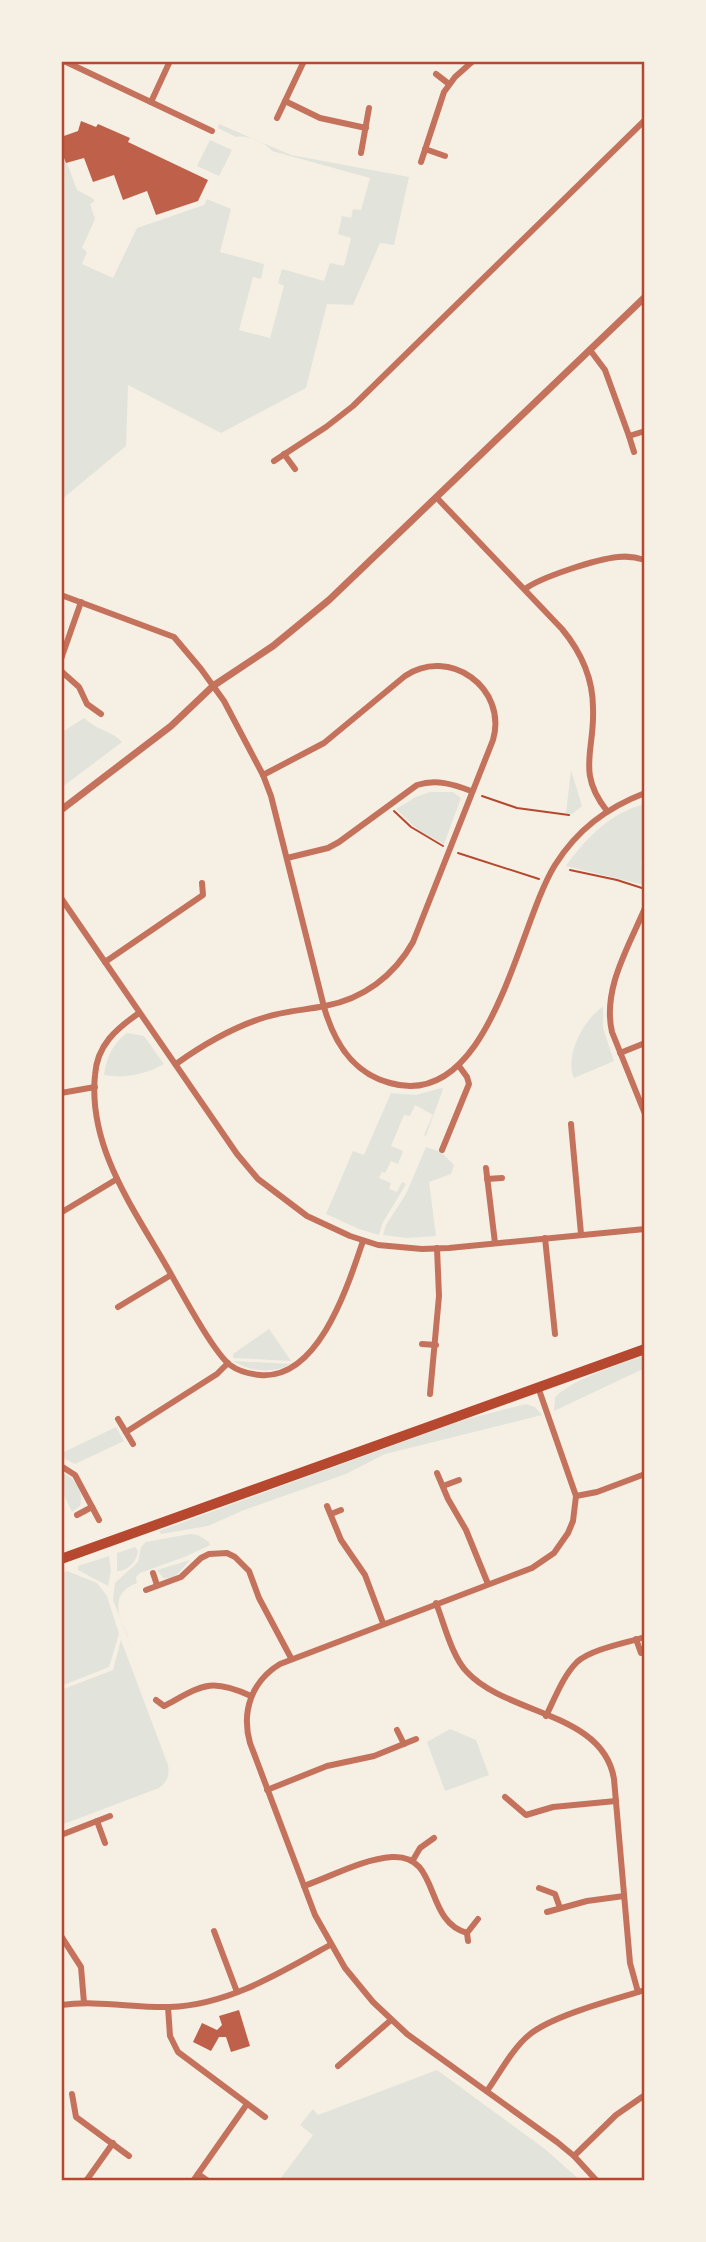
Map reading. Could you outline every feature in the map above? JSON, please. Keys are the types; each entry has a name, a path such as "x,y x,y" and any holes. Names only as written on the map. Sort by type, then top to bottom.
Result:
{"main road":[{"path":"61,1559 645,1349"}],"street":[{"path":"64,61 212,131"},
{"path":"151,102 170,61"},
{"path":"277,118 304,61"},
{"path":"421,162 444,92 473,61"},
{"path":"436,74 449,84"},
{"path":"285,101 320,118 366,128"},
{"path":"361,153 369,108"},
{"path":"274,461 337,420 353,406 645,120"},
{"path":"425,149 445,156"},
{"path":"61,810 162,733 213,686 267,650 363,569 645,297"},
{"path":"590,351 605,370 634,452"},
{"path":"629,436 645,430"},
{"path":"284,454 295,469"},
{"path":"437,498 568,636 586,670 593,707 589,777 594,792 607,811"},
{"path":"525,589 543,579 608,559 625,556 645,560"},
{"path":"61,595 174,637 213,686 232,715 263,775 332,1030 344,1053 359,1068 382,1081 408,1086 427,1084 441,1079 459,1066 477,1045 490,1021 546,882 572,842 586,826 607,811 645,793"},
{"path":"61,659 82,602"},
{"path":"176,1064 199,1047 244,1024 286,1012 344,1002 381,982 398,965 413,942 495,733 493,708 487,694 466,672 443,665 426,666 411,672 324,743 263,775"},
{"path":"61,671 79,687 87,704 101,714"},
{"path":"287,858 328,848 339,842 408,790 423,783 447,783 471,791"},
{"path":"105,961 203,894 202,883"},
{"path":"61,898 237,1154 258,1179 307,1216 363,1241 405,1248 437,1248 645,1229"},
{"path":"645,908 620,965 611,1002 611,1027 645,1114"},
{"path":"139,1013 118,1028 104,1045 96,1067 95,1087 103,1143 117,1179 172,1275 228,1363 247,1373 269,1375 280,1374 300,1363 333,1316 363,1241"},
{"path":"620,1053 645,1043"},
{"path":"442,1150 469,1084 459,1066"},
{"path":"61,1093 95,1087"},
{"path":"571,1124 581,1234"},
{"path":"486,1168 495,1243"},
{"path":"487,1179 502,1178"},
{"path":"62,1212 117,1179"},
{"path":"545,1238 555,1334"},
{"path":"430,1394 439,1296 437,1248"},
{"path":"118,1307 172,1275"},
{"path":"422,1344 436,1345"},
{"path":"126,1432 218,1374 228,1363"},
{"path":"538,1387 576,1496 573,1521 568,1534 554,1553 531,1568 291,1658 272,1669 258,1683 251,1696 247,1733 304,1886 330,1945 359,1987 391,2020 574,2156 597,2181"},
{"path":"118,1419 133,1444"},
{"path":"61,1466 75,1475 99,1520"},
{"path":"438,1473 466,1530 488,1584"},
{"path":"576,1496 597,1492 645,1474"},
{"path":"443,1486 459,1479"},
{"path":"327,1506 341,1540 365,1575 383,1623"},
{"path":"76,1515 92,1507"},
{"path":"331,1514 341,1510"},
{"path":"146,1590 181,1577 209,1554 228,1553 236,1557 248,1571 291,1658"},
{"path":"153,1573 158,1585"},
{"path":"436,1603 459,1662 465,1670 487,1688 588,1737 605,1753 612,1770 616,1801 630,1963 641,1991 562,2018 534,2031 518,2048 487,2091"},
{"path":"546,1716 568,1674 578,1661 593,1653 645,1637"},
{"path":"636,1639 641,1653"},
{"path":"164,1706 210,1685 228,1686 251,1696"},
{"path":"156,1700 164,1706"},
{"path":"163,1714 164,1706"},
{"path":"397,1730 404,1744"},
{"path":"267,1790 327,1766 374,1756 416,1739"},
{"path":"505,1797 526,1815 553,1807 616,1801"},
{"path":"61,1835 110,1816"},
{"path":"97,1821 105,1843"},
{"path":"413,1860 420,1848 434,1838"},
{"path":"304,1886 376,1860 395,1857 413,1860 423,1871 443,1917 454,1928 467,1933"},
{"path":"539,1888 555,1894 560,1908"},
{"path":"547,1912 587,1901 624,1896"},
{"path":"468,1941 467,1933 478,1919"},
{"path":"214,1931 237,1992"},
{"path":"61,1936 81,1967 84,2003"},
{"path":"61,2006 84,2003 168,2007 200,2004 277,1975 330,1945"},
{"path":"168,2007 170,2036 174,2047 265,2117"},
{"path":"338,2066 391,2020"},
{"path":"72,2094 76,2117 130,2156"},
{"path":"574,2156 626,2106 645,2095"},
{"path":"193,2181 247,2104"},
{"path":"86,2181 113,2143"},
{"path":"198,2174 208,2181"}],"path":[{"path":"471,791 502,804 569,815"},
{"path":"388,805 411,827 449,849 546,882"},
{"path":"570,870 645,889"}],"shaded area":[{"path":"219,124 256,140 236,137 218,128"},
{"path":"210,140 232,150 219,176 197,166"},
{"path":"256,140 291,155 409,177 394,245 380,243 353,305 327,304 306,388 221,433 128,385 126,446 61,500 61,147 77,190 94,199 90,204 95,219 82,248 87,252 82,264 113,278 137,228 204,205 207,199 231,209 220,252 264,264 261,279 253,277 239,330 270,338 284,286 278,283 282,269 324,281 330,263 344,266 351,238 338,234 342,216 351,218 353,209 361,210 370,178 272,151"},
{"path":"84,718 122,742 61,788 61,733"},
{"path":"571,770 582,806 572,814 566,813"},
{"path":"430,792 453,792 461,798 444,844 418,830 396,809"},
{"path":"645,804 645,840 641,865 645,866 644,885 566,866 582,846 610,820"},
{"path":"603,1007 603,1028 614,1061 574,1078 572,1060 578,1039 589,1020"},
{"path":"127,1033 144,1036 164,1064 135,1075 104,1075 111,1051"},
{"path":"443,1089 426,1136 424,1135 433,1115 415,1105 410,1116 404,1115 391,1146 403,1151 398,1164 391,1161 379,1178 391,1183 389,1189 397,1192 402,1182 406,1184 382,1224 379,1235 326,1214 353,1151 364,1155 391,1093 416,1095"},
{"path":"426,1147 441,1152 454,1165 451,1174 429,1182 436,1236 407,1238 383,1235 386,1225 406,1194"},
{"path":"269,1329 291,1361 233,1358 233,1354"},
{"path":"645,1355 645,1368 554,1411 555,1398 571,1385"},
{"path":"233,1361 291,1364 262,1370 247,1368"},
{"path":"526,1404 535,1407 542,1415 385,1454 346,1474 244,1510 208,1526 161,1534 159,1531 463,1420"},
{"path":"116,1427 124,1441 75,1464 65,1459 62,1453"},
{"path":"61,1472 74,1481 81,1495 80,1506 72,1512 61,1489"},
{"path":"190,1534 198,1535 209,1542 210,1545 187,1556 140,1573 136,1577 137,1583 121,1595 118,1603 121,1620 113,1600 115,1583 138,1562 141,1547 146,1542"},
{"path":"135,1547 138,1551 134,1562 128,1568 117,1571 117,1553"},
{"path":"109,1556 111,1571 108,1586 78,1570 78,1566"},
{"path":"190,1560 172,1577 163,1578 157,1570"},
{"path":"67,1571 97,1583 107,1596 119,1634 109,1667 61,1686 61,1574"},
{"path":"121,1640 169,1772 159,1788 61,1825 61,1690 113,1670"},
{"path":"450,1729 476,1740 489,1775 445,1791 427,1742"},
{"path":"437,2070 545,2149 581,2181 284,2181 281,2178 313,2135 300,2125 313,2109 318,2115"}],"building":[{"path":"81,121 96,127 98,124 130,138 128,142 208,180 198,201 156,215 147,191 123,200 114,175 93,182 84,158 66,163 61,150 61,137 78,131"},
{"path":"239,2010 250,2046 231,2052 226,2037 219,2037 211,2051 193,2042 202,2023 217,2030 222,2025 219,2016"}]}
